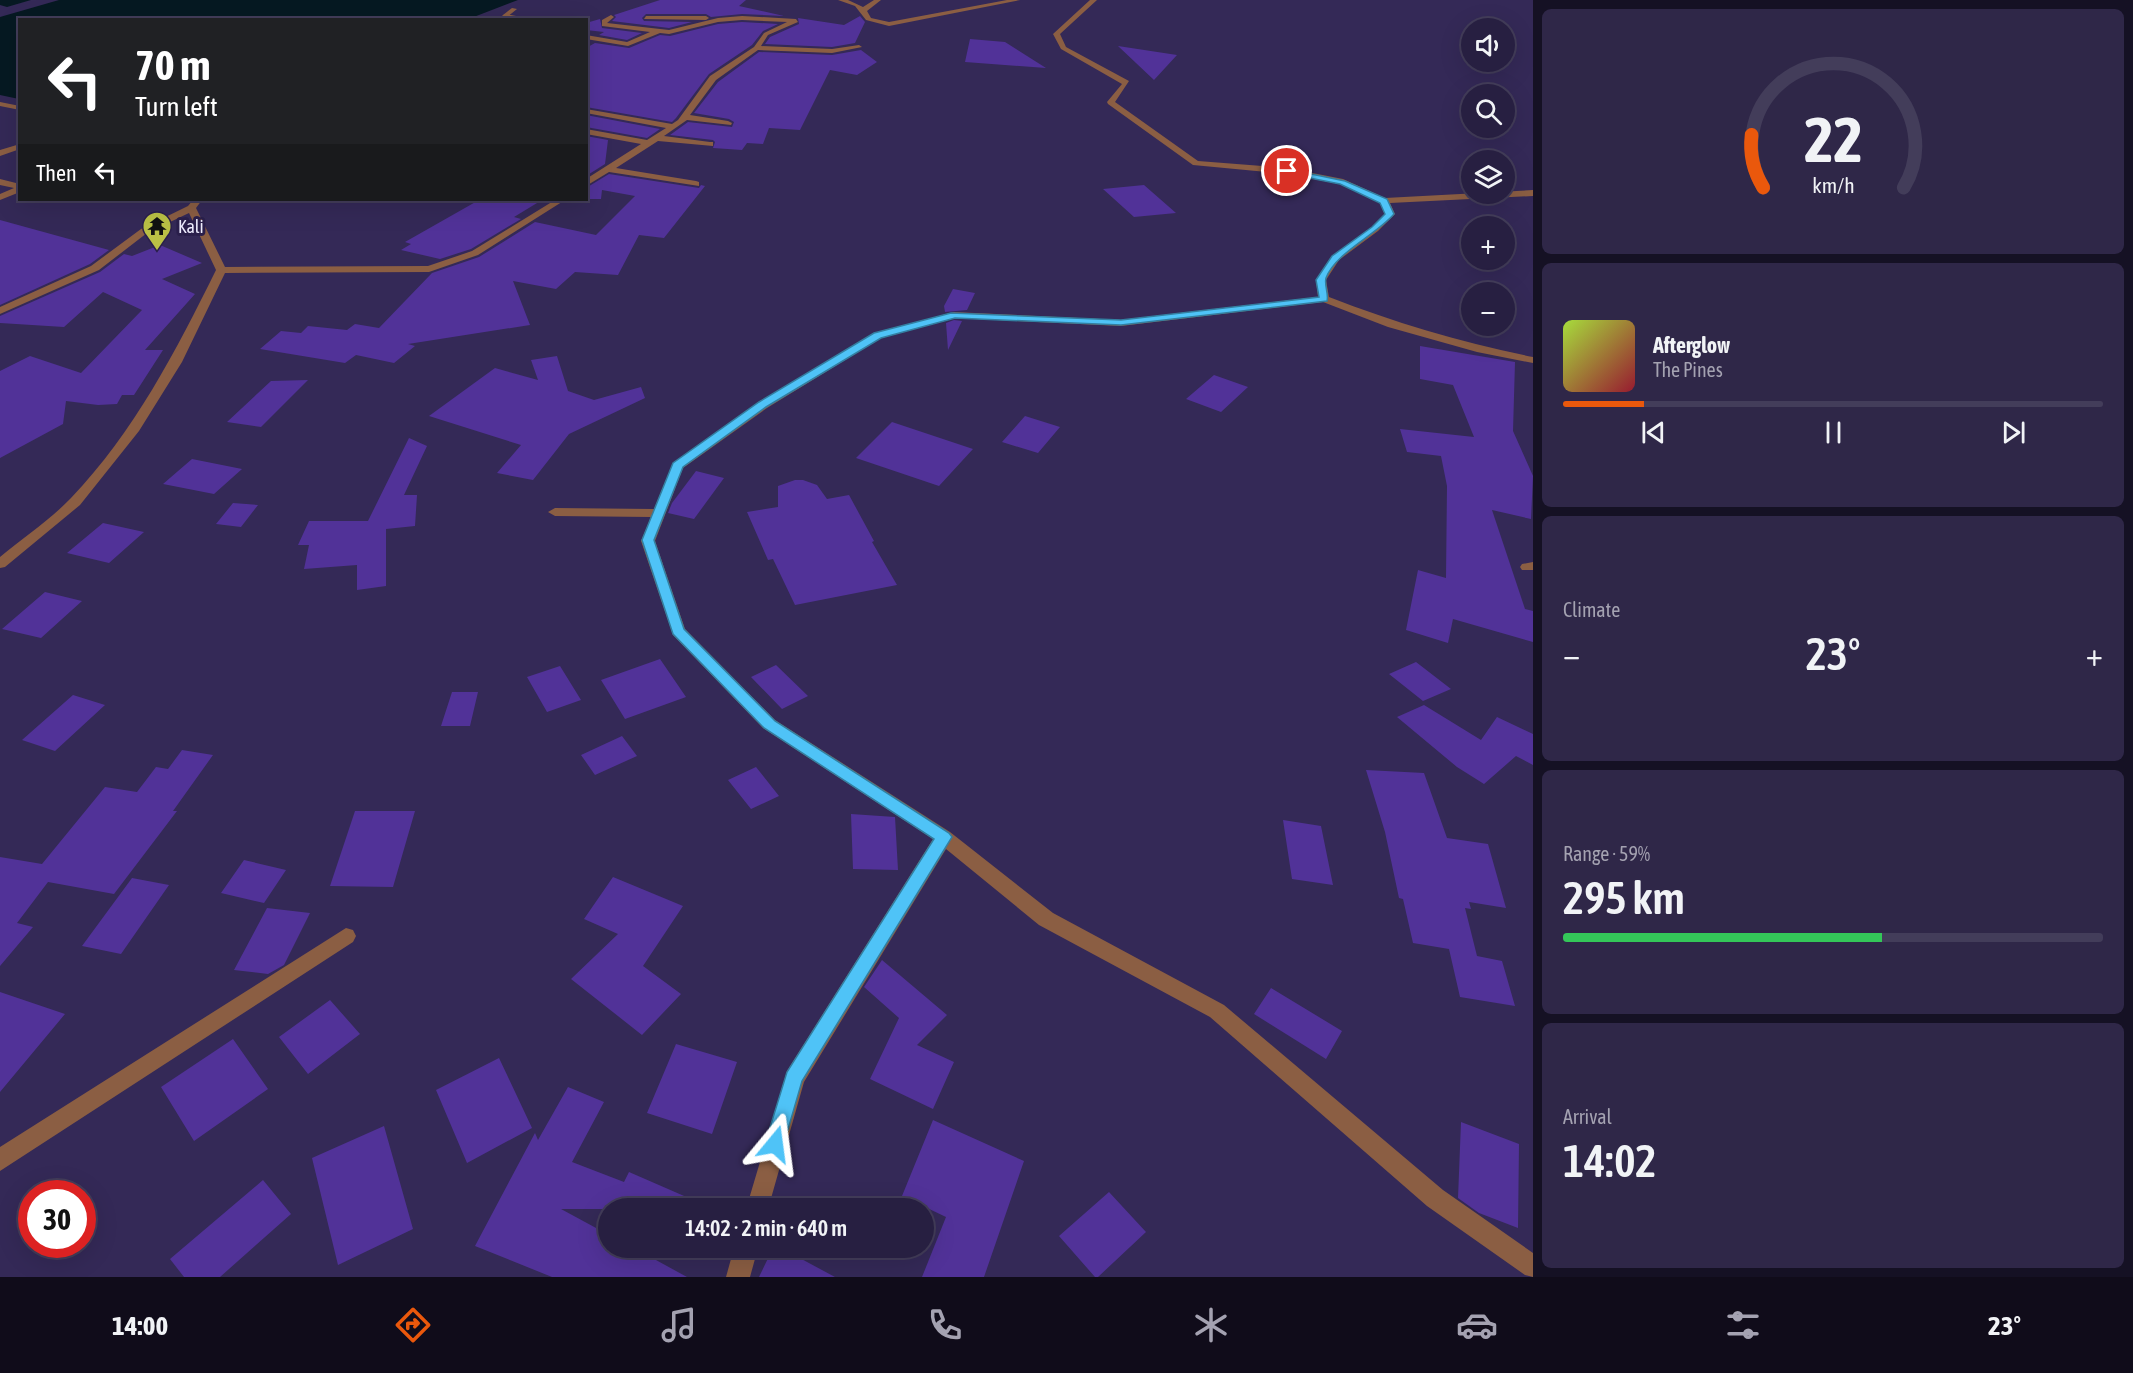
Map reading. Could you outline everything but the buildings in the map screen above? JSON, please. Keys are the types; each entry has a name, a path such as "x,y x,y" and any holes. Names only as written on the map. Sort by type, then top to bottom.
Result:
{"street":[{"path":"842,0 857,5 868,19 889,24 1017,0"},
{"path":"863,10 878,0"},
{"path":"1094,0 1056,34 1063,48 1126,83 1111,102 1196,163 1287,171 1343,182 1384,201 1533,193"},
{"path":"501,18 514,9"},
{"path":"646,18 680,16 718,20"},
{"path":"611,17 604,21 604,25 654,30 651,34"},
{"path":"588,37 628,44 651,34 718,20 742,18 796,21 766,34 756,48 713,78 685,117 674,127 588,182"},
{"path":"756,48 832,51 859,47"},
{"path":"0,104 18,108"},
{"path":"588,111 674,127"},
{"path":"685,117 728,123"},
{"path":"588,131 652,141 710,144"},
{"path":"0,153 18,147"},
{"path":"608,169 696,184"},
{"path":"588,174 597,176"},
{"path":"0,182 18,187"},
{"path":"0,197 18,189"},
{"path":"221,270 429,269 475,253 558,201"},
{"path":"1324,299 1321,280 1335,258 1390,214 1384,201"},
{"path":"0,311 95,268 144,231 194,204 221,270 176,362 135,428 75,502 0,564"},
{"path":"1533,360 1482,350 1392,325 1324,299 1121,322 954,315 878,336 763,405 677,466 648,540 678,631 770,724 944,837 1046,919 1217,1011 1436,1198 1533,1267"},
{"path":"555,512 659,513"},
{"path":"760,1198 794,1078 944,837"},
{"path":"0,1160 346,936"},
{"path":"738,1277 743,1258"}],"water":[{"path":"0,0 518,0 471,18 18,18 18,99 0,95"}],"pier":[{"path":"31,0 59,0 0,17 0,5 7,7"}],"place":[{"name":"Kali","path":"157,252"}],"route":[{"path":"775,1144 794,1078 920,879 944,837 770,724 678,631 648,540 677,466 763,405 878,336 954,315 1121,322 1324,299 1321,280 1335,258 1390,214 1384,201 1343,182 1287,171"}]}
